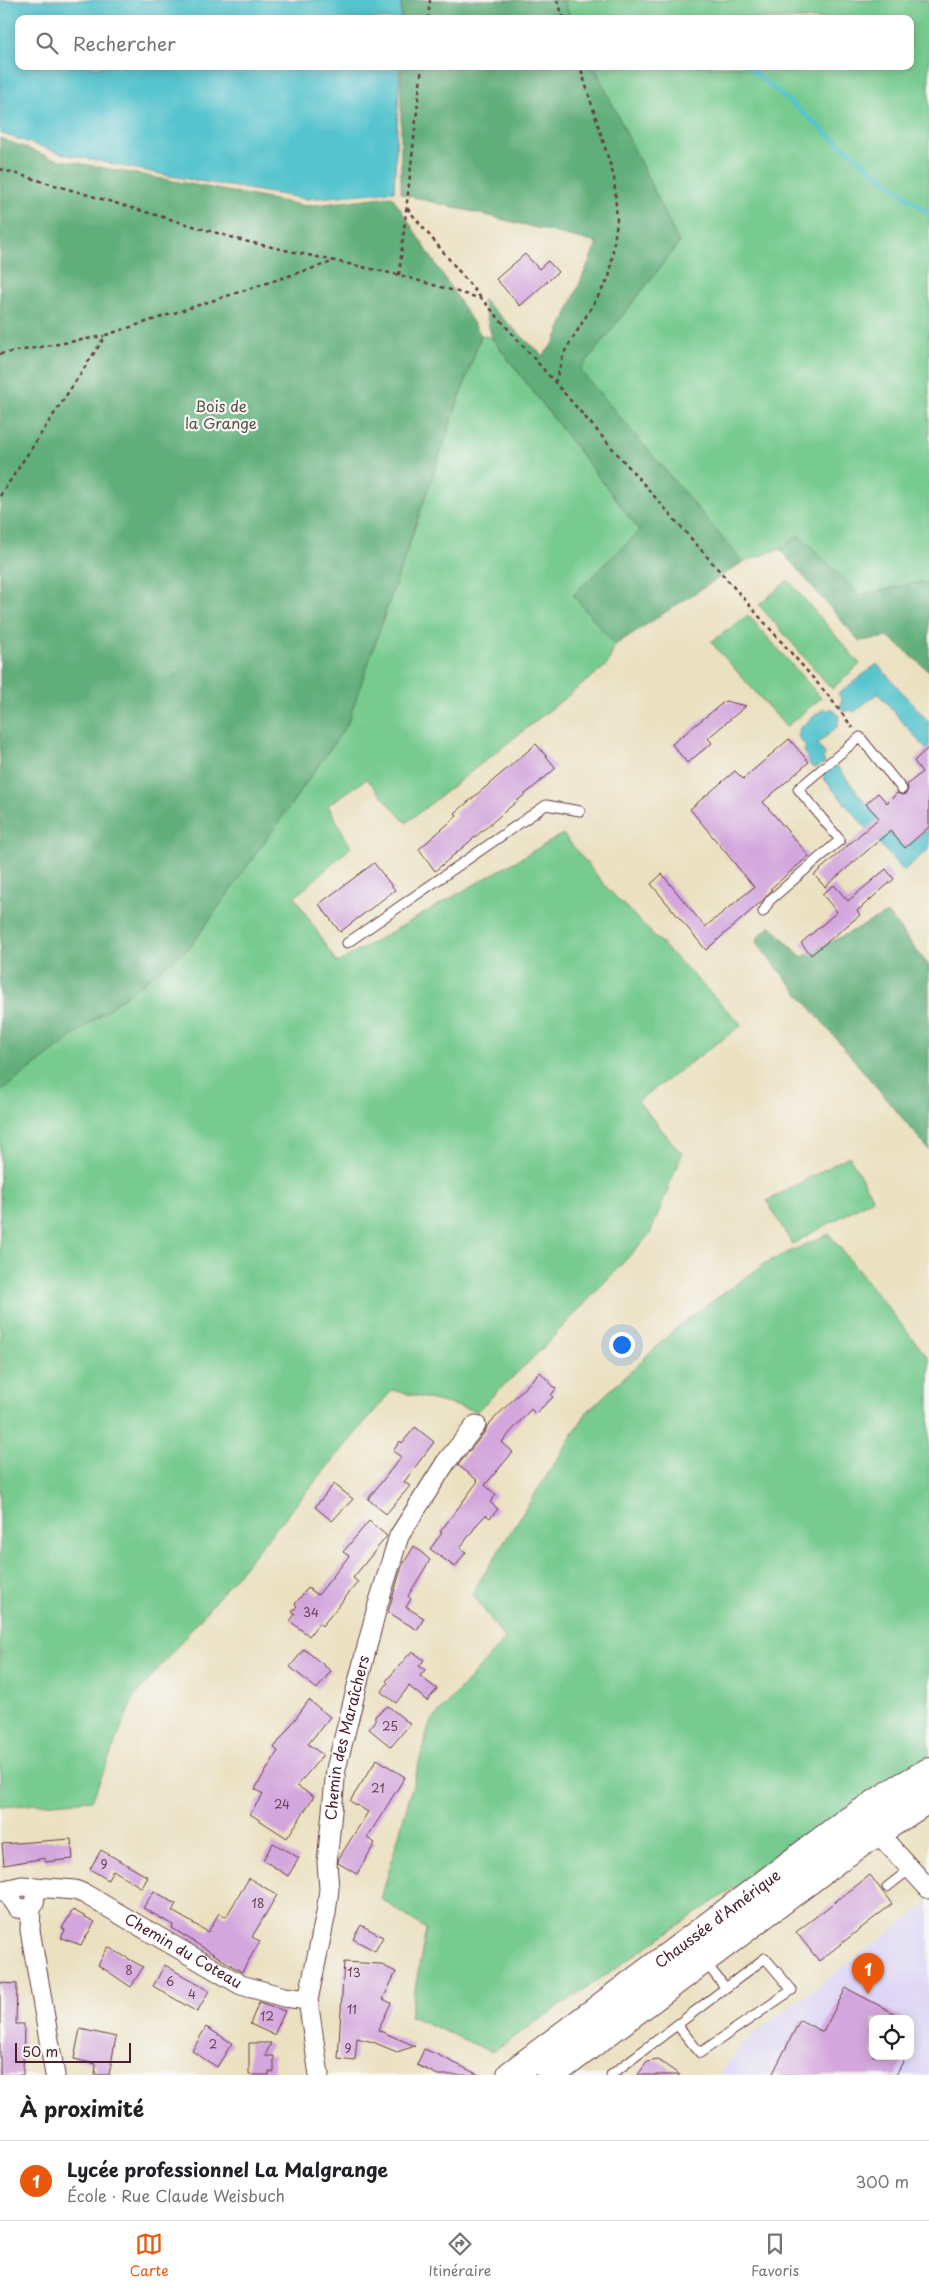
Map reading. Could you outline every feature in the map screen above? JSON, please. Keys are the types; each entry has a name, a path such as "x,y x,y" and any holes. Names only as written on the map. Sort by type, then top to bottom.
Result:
{"main road":[{"name":"Chaussée d'Amérique","path":"511,2075 843,1825 929,1772"},
{"name":"Chaussée d'Amérique","path":"550,2075 876,1831 929,1798"}],"street":[{"name":"Chemin des Maraîchers","path":"319,2075 308,2000 326,1913 329,1889 327,1863 336,1769 387,1571 399,1536 446,1462 476,1426"},
{"path":"876,1831 929,1889"},
{"name":"Chemin du Coteau","path":"18,1899 65,1889 85,1894 241,1985 284,1997 308,2000"},
{"path":"18,1899 30,1930 55,2075"}],"lane":[{"path":"763,912 770,900 840,840 798,789 860,737 902,789"},
{"path":"347,943 546,805 580,811"},
{"path":"887,1887 910,1869"},
{"path":"610,2075 678,2026 725,1987 765,1958 792,1990 700,2053 678,2026"},
{"path":"703,1960 725,1987"}],"path":[{"path":"428,15 430,0"},
{"path":"557,0 563,15"},
{"path":"399,275 422,70"},
{"path":"555,384 564,353 609,278 617,221 614,178 581,70"},
{"path":"0,169 244,242 399,275 482,299"},
{"path":"407,208 555,384 827,694 860,737"},
{"path":"0,354 106,335 334,261"},
{"path":"0,496 106,335"}],"shaded area":[{"path":"929,1902 929,2075 720,2075 742,2043"}],"green space":[{"path":"402,0 563,0 570,15 401,15"},
{"path":"563,0 929,0 929,586 920,582 860,595 799,535 780,549 743,562 580,370 679,243 596,70 914,70 914,15 570,15"},
{"path":"401,70 596,70 679,243 580,370 743,562 615,645 573,595 640,531 492,338 482,299 543,356 555,341 597,243 401,194"},
{"name":"Bois de la Grange","path":"0,138 52,158 306,206 392,196 481,335 347,725 191,946 0,1092"},
{"path":"481,335 492,338 640,531 573,595 615,645 607,665 406,823 367,779 328,805 351,847 295,897 337,963 563,834 608,889 742,1025 638,1101 682,1154 650,1234 539,1352 477,1411 392,1390 133,1699 92,1800 0,1807 0,1092 191,946 347,725"},
{"path":"799,535 860,595 920,582 929,586 929,671 889,637 859,641 780,549"},
{"path":"788,580 860,664 832,689 759,605"},
{"path":"748,615 821,698 786,727 711,642"},
{"path":"887,913 929,966 929,1150 757,944 758,937 770,925 802,957"},
{"path":"849,1156 873,1199 792,1244 767,1201"},
{"path":"829,1234 929,1359 929,1755 492,2052 410,2016 426,1929 381,1899 430,1723 505,1639 472,1593 587,1412 681,1324 767,1262"}],"water":[{"path":"0,0 401,0 401,15 15,15 15,70 400,70 394,191 307,199 170,176 60,153 0,133"},
{"path":"877,664 929,722 929,753 878,693 854,712 850,710 844,712 840,706 842,699 838,694"},
{"path":"824,708 827,711 832,708 839,716 838,726 817,744 826,755 823,757 825,763 815,768 811,766 804,751 806,747 798,736 800,728"},
{"path":"829,765 838,767 866,804 905,848 929,828 929,849 903,871 824,779 823,771"}],"building":[{"path":"525,254 539,269 548,261 558,272 520,306 496,279"},
{"path":"725,701 746,706 708,738 712,743 687,763 672,744"},
{"path":"789,739 809,762 763,802 809,856 770,889 772,890 762,901 706,950 651,884 662,874 705,927 754,887 690,809 735,771 743,779"},
{"path":"536,744 556,768 435,871 419,849 457,816 455,813"},
{"path":"929,747 929,827 905,848 890,831 825,887 814,875 879,818 866,804 878,793 887,803 897,793 906,794 907,785 922,772 914,761"},
{"path":"374,863 395,890 340,932 319,904"},
{"path":"886,869 894,879 857,911 860,915 811,955 801,943 837,912 822,894 834,885 848,901"},
{"path":"540,1372 556,1389 551,1395 553,1397 535,1414 531,1409 502,1442 513,1452 485,1485 496,1495 490,1502 498,1509 490,1518 486,1515 479,1522 460,1548 466,1552 455,1567 430,1549 442,1533 440,1532 478,1481 458,1465 485,1432 487,1426"},
{"path":"415,1427 434,1442 404,1482 410,1486 386,1514 368,1499 401,1457 393,1451 400,1441 402,1443"},
{"path":"334,1484 353,1499 332,1521 315,1507"},
{"path":"369,1521 387,1536 353,1578 358,1582 322,1626 319,1623 309,1636 290,1621 295,1614 292,1612 297,1606 295,1604 308,1588 318,1595 349,1556 343,1552"},
{"path":"414,1546 430,1560 408,1596 411,1599 406,1607 424,1618 417,1630 388,1612 402,1566"},
{"path":"304,1649 331,1671 317,1689 290,1667"},
{"path":"412,1651 424,1660 419,1666 425,1670 420,1676 437,1689 427,1701 409,1686 396,1703 381,1692 388,1683 386,1681"},
{"path":"309,1700 330,1717 308,1744 323,1755 297,1786 314,1796 287,1838 250,1814 263,1794 255,1789 278,1751 274,1748"},
{"path":"388,1706 410,1724 391,1747 369,1729 375,1722 375,1716"},
{"path":"377,1759 405,1777 367,1838 375,1843 357,1874 338,1863 339,1858 368,1812 350,1801"},
{"path":"71,1839 73,1859 45,1862 45,1858 4,1865 2,1844"},
{"path":"273,1843 299,1858 288,1876 263,1860"},
{"path":"101,1850 148,1877 142,1888 113,1870 108,1880 90,1869"},
{"path":"870,1875 892,1904 819,1961 796,1932"},
{"path":"249,1878 277,1895 252,1937 260,1941 242,1972 172,1928 173,1925 143,1908 154,1891 176,1904 172,1911 208,1932 219,1913 226,1917"},
{"path":"73,1910 95,1922 81,1945 61,1938 65,1930 62,1928"},
{"path":"361,1925 383,1937 375,1951 353,1939"},
{"path":"108,1947 143,1967 131,1987 98,1965"},
{"path":"344,1962 380,1964 396,1972 383,1999 391,2003 378,2030 415,2046 397,2052 373,2042 357,2038 355,2061 338,2059"},
{"path":"165,1965 209,1991 197,2012 153,1986"},
{"path":"0,1983 17,1984 16,2024 24,2024 23,2075 0,2075"},
{"path":"846,1988 897,2015 869,2015 869,2060 904,2060 896,2075 772,2075 800,2020 823,2032"},
{"path":"259,2002 285,2011 274,2035 250,2024"},
{"path":"206,2027 232,2043 217,2067 192,2051"},
{"path":"80,2029 116,2037 109,2075 95,2075 96,2064 74,2059"},
{"path":"249,2043 271,2043 265,2056 274,2056 274,2072 269,2072 269,2075 249,2075"},
{"path":"424,2049 479,2075 438,2075 417,2065"},
{"path":"658,2060 680,2075 638,2075 647,2062"}],"waterway":[{"path":"480,15 492,15"},
{"path":"752,70 835,140 929,214"}],"place":[{"name":"Lycée professionnel La Malgrange","path":"868,1994"}]}
